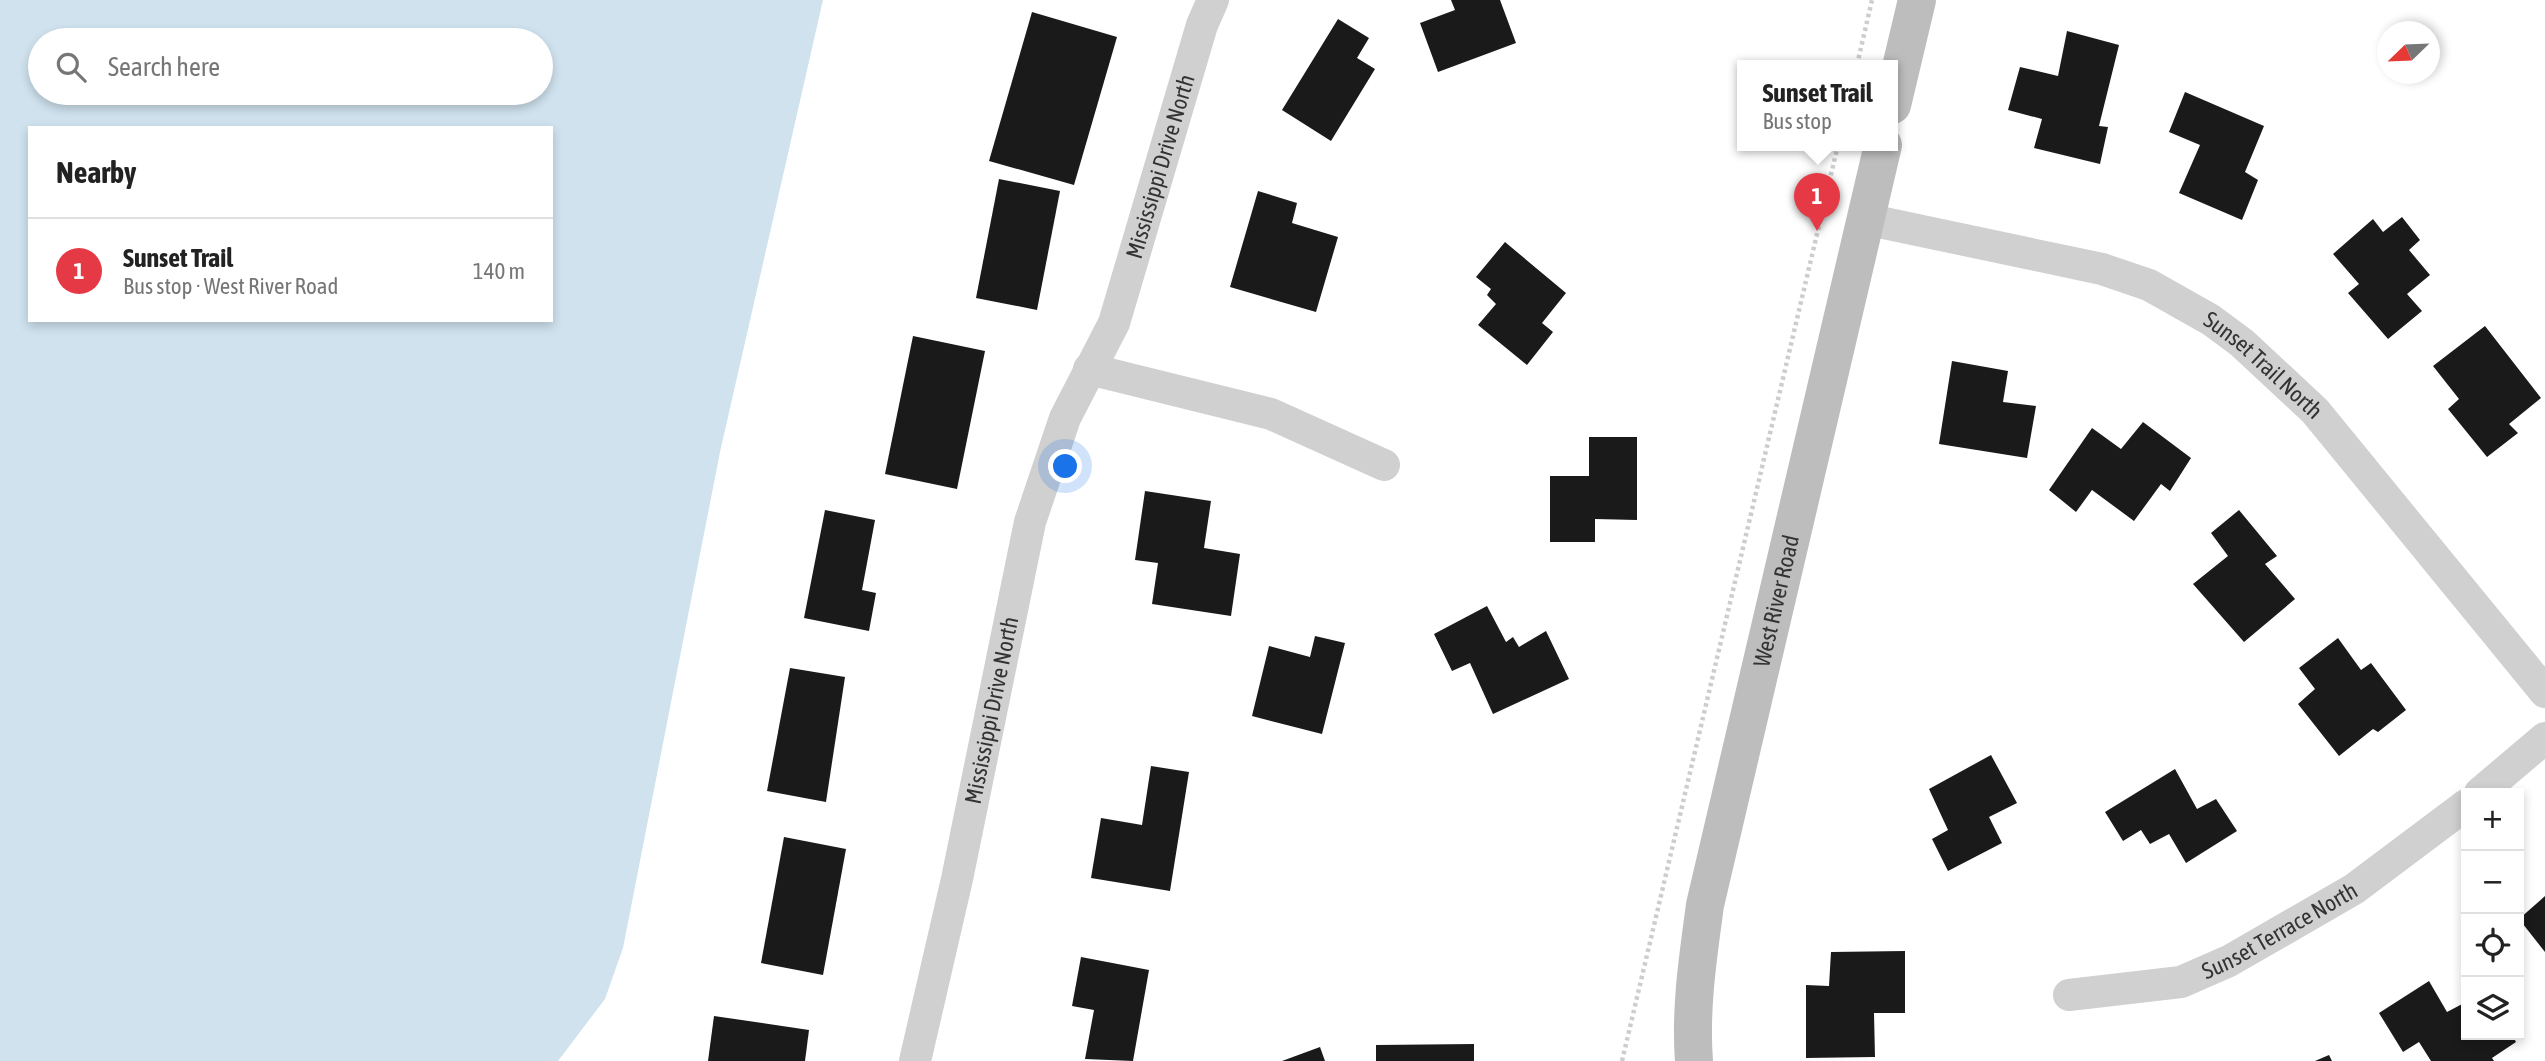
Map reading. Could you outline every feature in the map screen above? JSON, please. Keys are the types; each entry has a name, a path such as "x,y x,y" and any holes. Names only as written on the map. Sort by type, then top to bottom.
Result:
{"street":[{"name":"Mississippi Drive North","path":"915,1061 960,866 1030,522 1065,418 1114,323 1202,25 1213,0"},
{"path":"1898,80 1917,0"},
{"name":"West River Road","path":"1694,1061 1694,985 1705,905 1882,151"},
{"name":"Sunset Trail North","path":"1865,219 2102,269 2149,285 2211,320 2242,344 2315,411 2545,692"},
{"path":"1089,369 1271,414 1384,465"},
{"path":"2486,788 2545,737"},
{"name":"Sunset Terrace North","path":"2069,995 2181,982 2229,961 2354,889 2461,809"}],"path":[{"path":"1858,60 1872,0"},
{"path":"1622,1061 1837,151"}],"water":[{"path":"0,0 823,0 720,452 623,948 605,999 558,1061 0,1061"}],"building":[{"path":"1451,0 1500,0 1516,43 1438,72 1420,23 1455,10"},
{"path":"1032,12 1117,37 1074,185 989,161"},
{"path":"1338,19 1369,38 1357,58 1375,69 1331,141 1282,110"},
{"path":"2067,31 2119,45 2099,126 2108,127 2100,164 2034,148 2042,119 2008,110 2020,67 2058,76"},
{"path":"2185,92 2264,126 2245,172 2258,180 2242,220 2179,193 2200,145 2169,132"},
{"path":"999,179 1060,191 1037,310 976,298"},
{"path":"1258,191 1297,203 1292,223 1338,237 1316,312 1230,287"},
{"path":"2402,217 2420,240 2409,250 2430,275 2407,294 2422,311 2388,339 2348,293 2359,284 2333,254 2373,219 2383,232"},
{"path":"1505,242 1566,293 1542,323 1553,332 1527,365 1478,325 1496,304 1487,295 1491,289 1476,277"},
{"path":"2485,326 2541,398 2509,424 2518,433 2487,457 2448,409 2459,399 2433,366"},
{"path":"913,336 985,351 957,489 885,474"},
{"path":"1952,361 2008,371 2003,402 2036,406 2027,458 1939,444"},
{"path":"2143,422 2191,458 2170,491 2161,484 2134,521 2092,490 2076,512 2049,490 2092,428 2121,449"},
{"path":"1589,437 1637,437 1637,520 1595,519 1595,542 1550,542 1550,476 1589,476"},
{"path":"1145,491 1211,501 1204,548 1240,554 1231,616 1152,604 1158,563 1135,560"},
{"path":"825,510 875,520 862,590 876,593 869,631 804,618"},
{"path":"2239,510 2277,556 2265,564 2295,599 2244,642 2193,584 2228,556 2211,533"},
{"path":"1487,606 1506,642 1513,637 1519,647 1546,631 1569,679 1493,714 1470,663 1452,671 1434,634"},
{"path":"1315,636 1345,643 1322,734 1252,716 1269,646 1310,657"},
{"path":"2338,638 2361,670 2371,663 2406,710 2378,732 2373,729 2339,756 2298,704 2315,689 2299,668"},
{"path":"790,668 845,677 826,802 767,791"},
{"path":"1991,755 2017,803 1989,817 2002,843 1948,871 1932,839 1948,830 1929,789"},
{"path":"1151,766 1189,772 1170,891 1091,878 1101,818 1142,825"},
{"path":"2175,769 2197,809 2216,799 2237,831 2186,863 2169,834 2150,844 2141,830 2123,841 2105,812"},
{"path":"784,837 846,849 823,975 761,963"},
{"path":"2545,896 2545,952 2524,925 2524,915"},
{"path":"1905,951 1905,1013 1874,1013 1875,1057 1806,1058 1806,985 1829,986 1831,952"},
{"path":"1081,957 1149,970 1133,1061 1085,1059 1094,1010 1072,1006"},
{"path":"2429,981 2447,1012 2461,1005 2461,1040 2516,1042 2492,1058 2494,1061 2431,1061 2419,1042 2403,1052 2379,1013"},
{"path":"714,1016 809,1030 805,1061 708,1061"},
{"path":"1474,1044 1474,1061 1376,1061 1376,1045"},
{"path":"1320,1047 1325,1061 1282,1061"},
{"path":"2329,1055 2332,1061 2315,1061"}],"place":[{"name":"Sunset Trail","path":"1817,231"}]}
